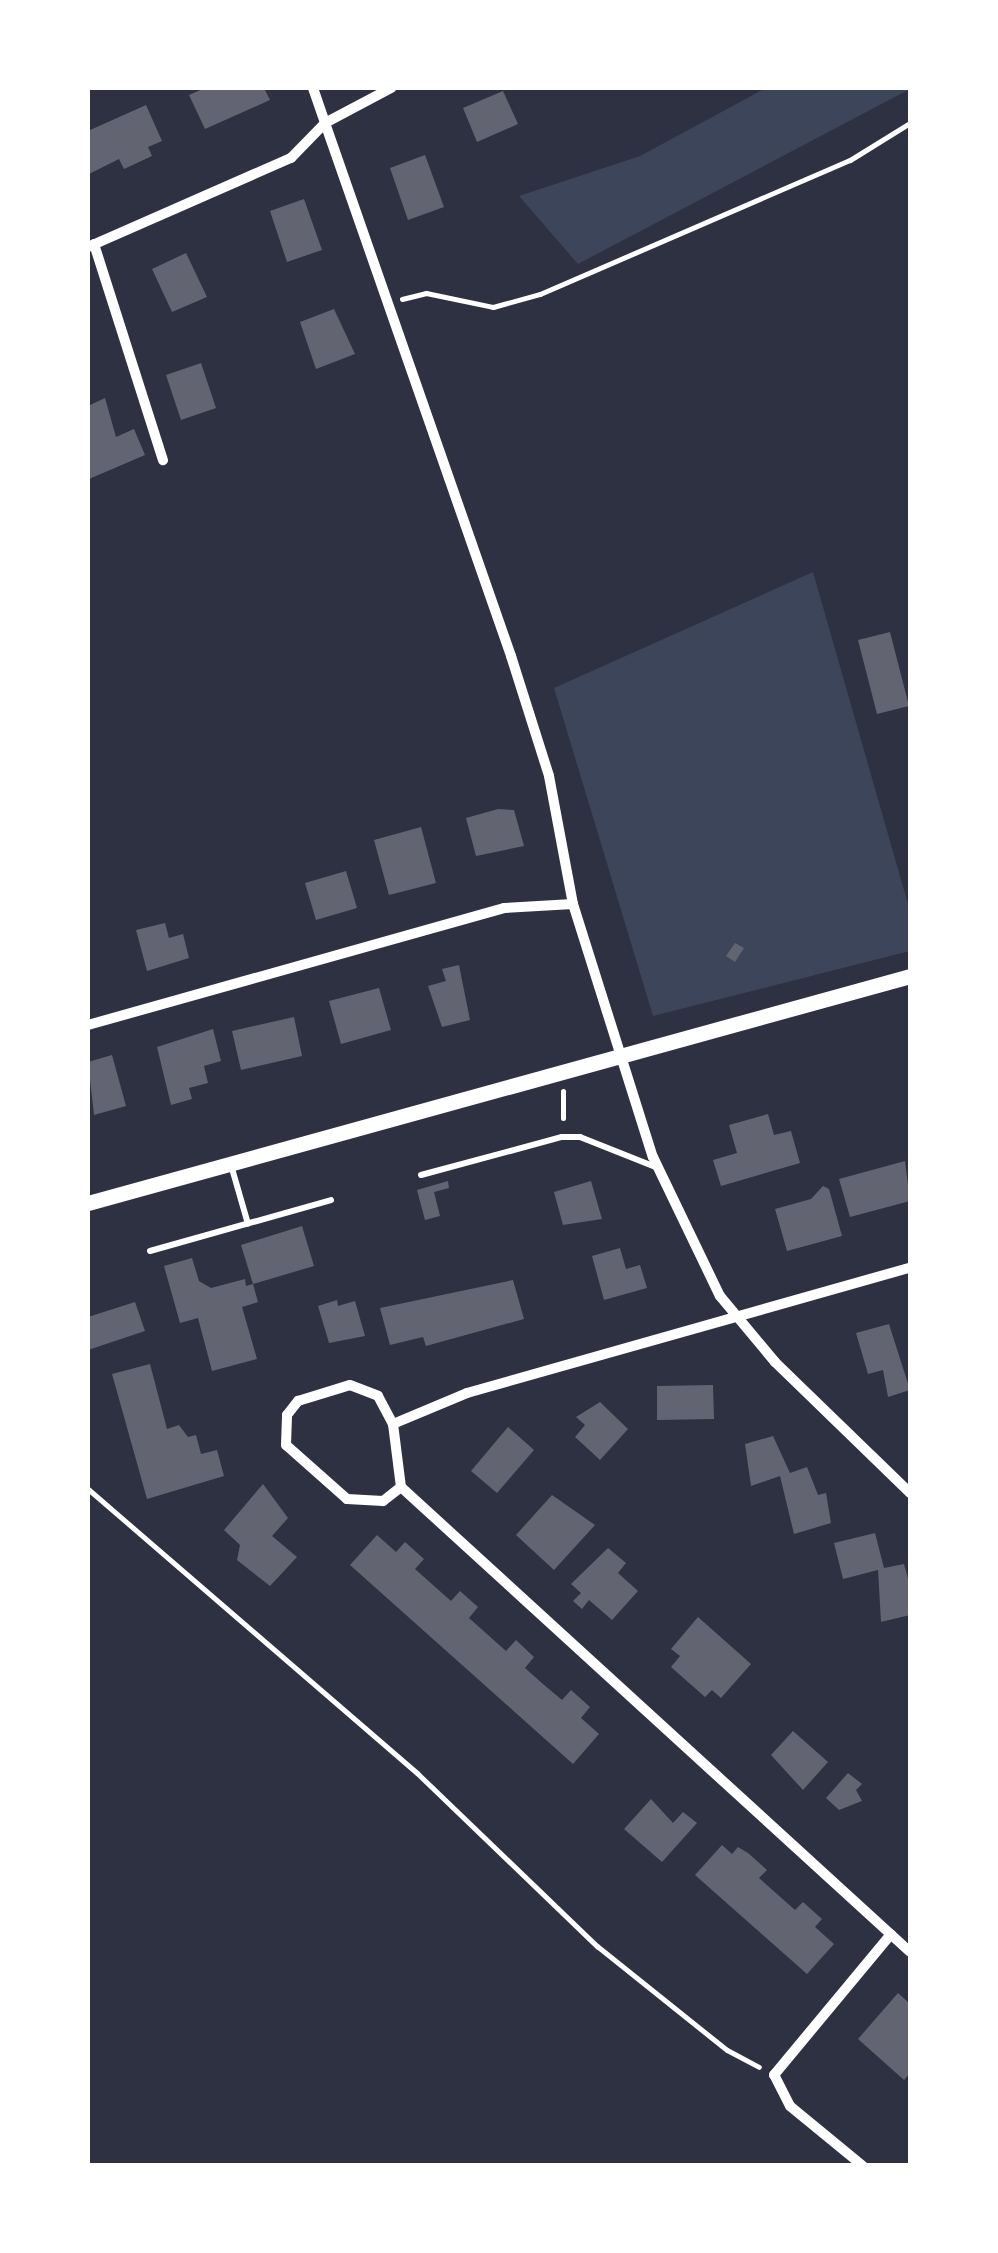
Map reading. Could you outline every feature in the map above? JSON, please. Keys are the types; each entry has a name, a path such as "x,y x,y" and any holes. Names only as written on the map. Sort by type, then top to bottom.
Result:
{"street":[{"path":"313,88 384,304 544,758 573,904 620,1058 659,1168 736,1319 910,1494"},
{"path":"163,460 91,246 291,158 325,123 391,88"},
{"path":"88,1025 504,908 573,904"},
{"path":"88,1204 910,976"},
{"path":"393,1424 467,1393 910,1268"},
{"path":"400,1487 382,1501 357,1504 286,1445 287,1415 298,1401 332,1387 366,1387 393,1424 400,1487 910,1952"},
{"path":"864,2166 790,2106 774,2075 892,1934"}],"lane":[{"path":"421,1175 562,1137 580,1137 659,1168"},
{"path":"231,1164 248,1224"},
{"path":"150,1251 331,1200"}],"path":[{"path":"384,304 426,293 493,307 540,294 850,160 910,123"},
{"path":"88,1489 417,1772 597,1946 727,2050 774,2075"}],"shaded area":[{"path":"766,88 910,89 578,264 519,196 640,156"},
{"path":"813,572 910,911 910,951 653,1016 554,688"}],"building":[{"path":"205,88 264,88 270,100 205,129 189,95"},
{"path":"503,91 518,124 477,142 463,108"},
{"path":"146,105 162,141 148,147 152,156 124,169 119,159 89,174 88,131"},
{"path":"425,155 444,207 408,220 390,168"},
{"path":"304,199 322,250 287,262 270,211"},
{"path":"186,253 207,297 172,312 152,269"},
{"path":"334,309 355,354 316,369 300,322"},
{"path":"201,363 216,408 181,420 166,375"},
{"path":"105,398 116,437 134,429 145,455 89,479 88,406"},
{"path":"890,632 909,706 877,714 858,640"},
{"path":"498,809 514,810 524,846 476,856 466,818"},
{"path":"421,827 436,883 389,895 374,840"},
{"path":"346,871 357,908 316,920 305,883"},
{"path":"165,923 169,938 183,934 189,958 147,971 136,930"},
{"path":"735,943 744,948 735,962 726,956"},
{"path":"459,965 470,1020 442,1027 428,986 446,981 442,969"},
{"path":"379,988 391,1030 341,1044 329,1001"},
{"path":"294,1017 302,1056 241,1070 232,1031"},
{"path":"213,1029 221,1061 204,1066 208,1083 189,1088 192,1099 171,1105 157,1047"},
{"path":"112,1055 126,1106 94,1115 88,1062"},
{"path":"768,1114 774,1135 791,1131 800,1163 721,1186 713,1160 737,1153 729,1125"},
{"path":"905,1161 910,1201 850,1217 839,1179"},
{"path":"448,1181 449,1188 434,1192 440,1216 425,1220 417,1190"},
{"path":"591,1181 602,1219 563,1225 554,1192"},
{"path":"823,1186 829,1189 842,1236 787,1251 775,1209 811,1199"},
{"path":"302,1226 314,1266 253,1284 241,1245"},
{"path":"620,1248 626,1269 640,1265 647,1288 604,1300 592,1256"},
{"path":"192,1258 199,1281 211,1288 245,1279 246,1286 253,1284 258,1302 242,1307 257,1359 212,1371 198,1318 180,1323 164,1266"},
{"path":"513,1280 524,1319 426,1346 423,1337 390,1345 380,1308"},
{"path":"337,1300 338,1306 355,1301 365,1336 329,1343 318,1306"},
{"path":"135,1302 145,1331 88,1350 88,1317"},
{"path":"889,1324 910,1390 888,1397 883,1370 868,1374 856,1333"},
{"path":"150,1364 167,1429 179,1425 188,1437 196,1435 201,1454 217,1450 224,1476 147,1499 112,1374"},
{"path":"713,1385 714,1419 657,1420 657,1386"},
{"path":"600,1402 628,1429 600,1460 575,1437 585,1425 576,1417"},
{"path":"508,1427 534,1450 497,1493 471,1471"},
{"path":"773,1436 790,1473 807,1467 818,1495 826,1493 831,1523 794,1534 780,1476 751,1486 745,1444"},
{"path":"263,1484 288,1518 272,1536 297,1557 270,1586 237,1560 240,1545 224,1530"},
{"path":"552,1495 595,1525 554,1570 516,1535"},
{"path":"875,1533 884,1568 904,1564 910,1586 910,1615 881,1622 878,1570 843,1579 834,1543"},
{"path":"377,1535 396,1552 405,1542 424,1559 415,1569 451,1601 460,1591 478,1607 469,1618 506,1651 516,1640 534,1657 525,1668 562,1700 571,1690 590,1707 581,1718 599,1734 573,1764 350,1565"},
{"path":"608,1548 626,1563 618,1573 638,1591 612,1620 589,1600 582,1609 573,1601 581,1593 571,1584"},
{"path":"698,1617 751,1664 721,1698 712,1690 705,1697 671,1667 680,1656 671,1649"},
{"path":"793,1731 828,1762 803,1790 771,1755"},
{"path":"848,1773 862,1784 856,1790 862,1801 839,1810 826,1798"},
{"path":"651,1799 673,1823 683,1812 697,1823 662,1862 624,1829"},
{"path":"722,1845 732,1854 738,1847 748,1853 767,1870 759,1878 795,1910 803,1902 822,1919 815,1927 834,1944 807,1974 695,1875"},
{"path":"898,1993 910,2004 910,2073 904,2080 858,2039"}]}
